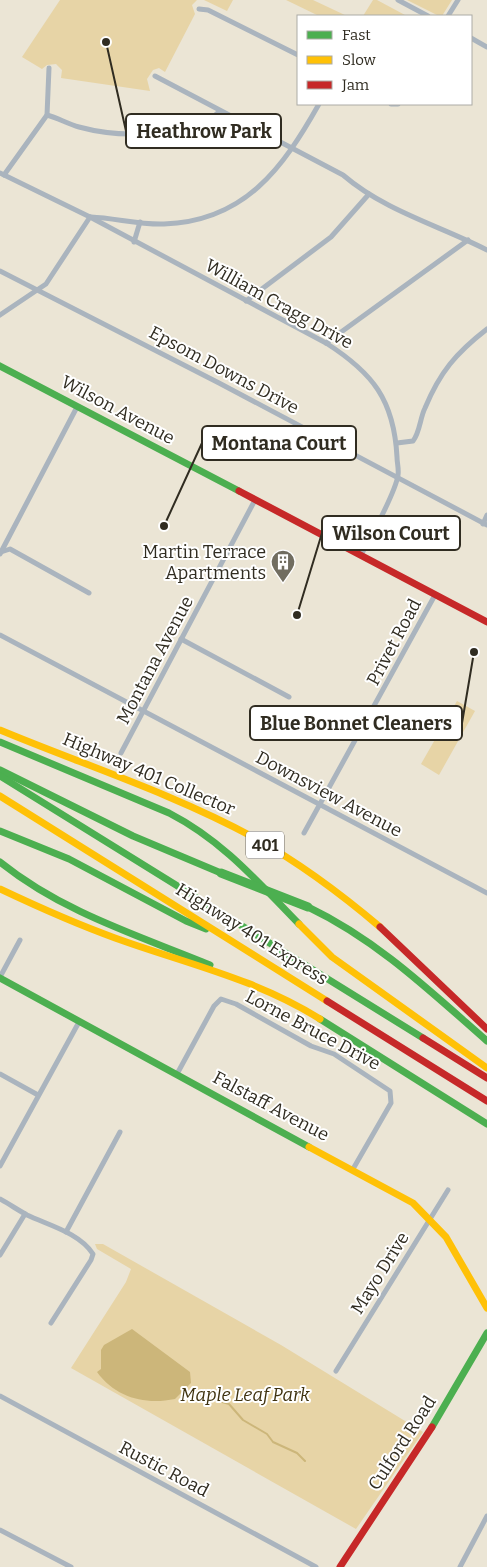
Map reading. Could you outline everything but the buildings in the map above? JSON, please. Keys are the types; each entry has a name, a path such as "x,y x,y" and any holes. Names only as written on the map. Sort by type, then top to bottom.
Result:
{"main road":[{"name":"Wilson Avenue","path":"0,366 487,622"},
{"name":"Highway 401 Collector","path":"0,730 191,807 286,856 333,889 377,924 487,1029"},
{"path":"0,742 169,813 194,826 240,862 332,957 487,1068"},
{"path":"0,770 133,836 334,919 386,952 487,1041"},
{"name":"Highway 401 Express","path":"0,776 487,1078"},
{"name":"Highway 401 Express","path":"0,796 487,1101"},
{"path":"0,831 69,859 186,921 223,935"},
{"path":"0,862 27,884 54,900 171,948 298,1005 487,1124"},
{"path":"0,888 44,910 114,938 255,985"},
{"name":"Falstaff Avenue","path":"0,977 79,1022 413,1203 446,1237 487,1308"},
{"name":"Culford Road","path":"340,1567 437,1419 487,1333"}],"street":[{"path":"398,0 426,15"},
{"path":"449,15 458,0"},
{"path":"199,9 208,10 297,54"},
{"path":"472,39 487,47"},
{"path":"2,174 47,115 49,68"},
{"path":"155,76 343,175 369,194 404,215 468,240 487,250"},
{"path":"0,315 39,289 53,275 90,217 164,224 217,212 240,201 259,187 294,148 319,105"},
{"path":"47,115 101,132 136,136 160,134 194,126 211,120 220,111"},
{"name":"William Cragg Drive","path":"2,174 90,217 326,343 352,359 378,389 391,415 397,443 398,477 361,555"},
{"path":"246,301 331,237 369,194"},
{"path":"134,242 140,222"},
{"path":"326,343 468,240"},
{"name":"Epsom Downs Drive","path":"0,270 485,524"},
{"path":"397,443 412,440 416,436 434,386 444,369 458,353 487,329"},
{"path":"0,553 77,407"},
{"name":"Montana Avenue","path":"121,753 255,500"},
{"path":"485,524 487,515"},
{"path":"0,553 10,549 90,593"},
{"name":"Privet Road","path":"304,833 435,595"},
{"name":"Downsview Avenue","path":"0,635 487,893"},
{"path":"181,639 289,697"},
{"path":"0,977 20,940"},
{"name":"Lorne Bruce Drive","path":"177,1074 214,1006 221,999 236,1004 311,1046 334,1054 390,1091 391,1103 353,1169"},
{"path":"0,1166 79,1022"},
{"path":"0,1074 38,1095"},
{"path":"66,1232 120,1132"},
{"name":"Mayo Drive","path":"336,1371 448,1190"},
{"path":"0,1199 26,1214 66,1232 87,1246 93,1254 92,1260 51,1323"},
{"path":"0,1254 26,1214"},
{"name":"Rustic Road","path":"0,1396 316,1567"},
{"path":"460,1567 485,1525 487,1516"},
{"path":"0,1530 68,1566"}],"green space":[{"path":"60,0 197,0 192,5 195,14 165,72 159,68 153,70 147,79 150,91 61,78 62,70 56,64 47,65 42,69 22,57"},
{"path":"204,0 233,0 227,11"},
{"path":"286,0 313,0 345,15 317,15"},
{"path":"373,0 377,0 405,15 364,15"},
{"path":"407,0 452,0 443,15 437,15"},
{"path":"457,701 475,711 439,775 421,764"},
{"name":"Maple Leaf Park","path":"95,1244 103,1244 281,1345 423,1432 356,1529 71,1368 126,1282 131,1269 97,1249"}],"shaded area":[{"path":"132,1329 190,1372 191,1383 175,1399 153,1401 132,1398 113,1388 97,1372 101,1369 101,1350 104,1345"}],"waterway":[{"path":"192,1393 229,1404 243,1420 267,1434 273,1442 297,1453 305,1461"}],"traffic: fast":[{"path":"0,366 239,491"},
{"path":"0,742 169,813 188,824 223,849 254,877 299,924"},
{"path":"0,770 133,836 221,873"},
{"path":"0,776 423,1038"},
{"path":"0,831 69,859 186,921 206,929"},
{"path":"0,862 24,880 74,909 210,965"},
{"path":"221,873 308,907"},
{"path":"308,907 333,920 380,951 424,985 487,1041"},
{"path":"0,978 309,1147"},
{"path":"320,1019 487,1124"},
{"path":"432,1427 487,1333"}],"traffic: slow":[{"path":"0,730 160,793 253,837 318,879 380,927"},
{"path":"0,796 327,1001"},
{"path":"0,889 100,933 246,982 296,1005 320,1019"},
{"path":"299,924 332,957 487,1068"},
{"path":"309,1147 413,1203 446,1237 487,1308"}],"traffic: jam":[{"path":"239,491 487,622"},
{"path":"380,927 487,1029"},
{"path":"327,1001 487,1101"},
{"path":"423,1038 487,1078"},
{"path":"340,1567 432,1427"}],"place":[{"name":"Heathrow Park","path":"106,42"},
{"name":"Montana Court","path":"164,526"},
{"name":"Martin Terrace Apartments","path":"283,583"},
{"name":"Wilson Court","path":"297,615"},
{"name":"Blue Bonnet Cleaners","path":"474,652"}]}
